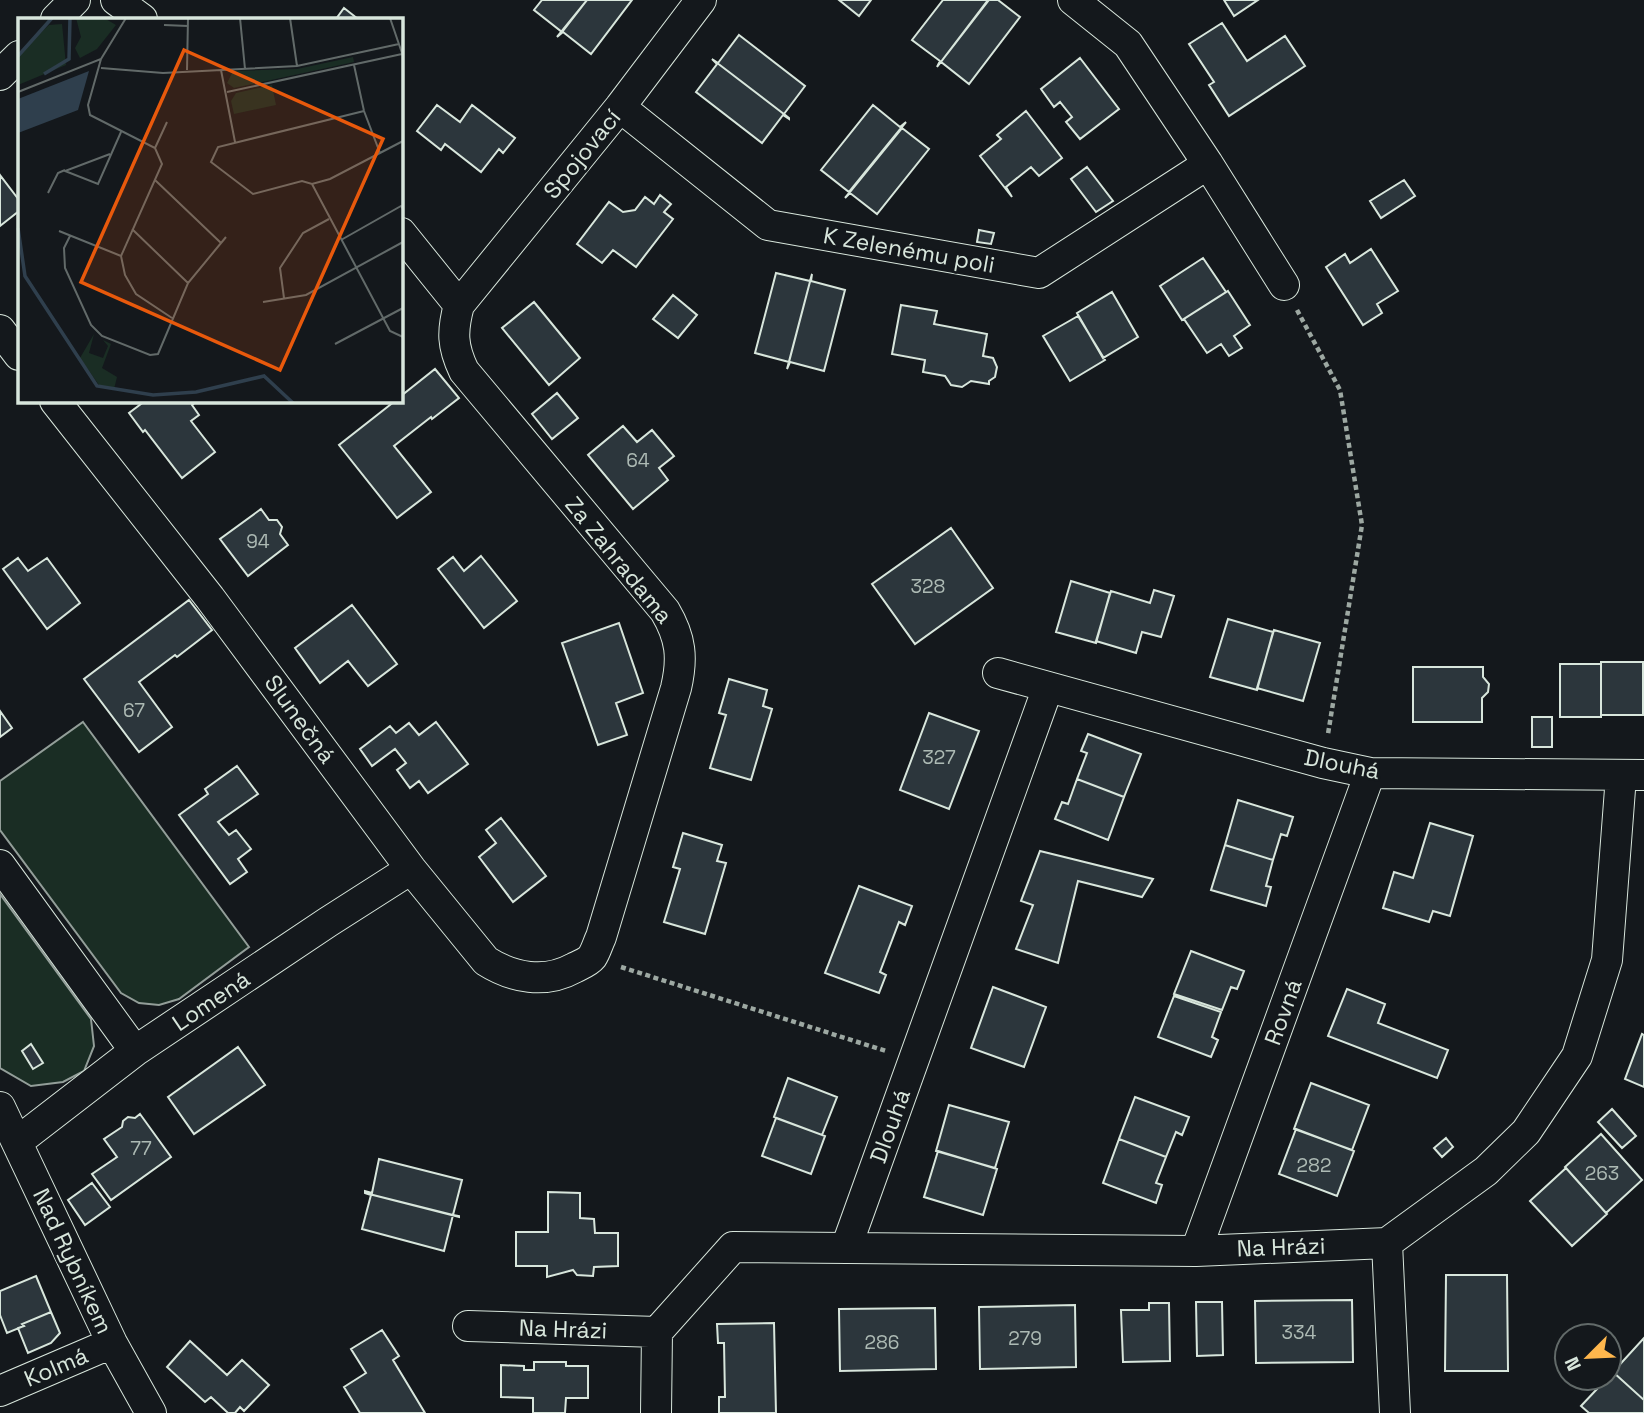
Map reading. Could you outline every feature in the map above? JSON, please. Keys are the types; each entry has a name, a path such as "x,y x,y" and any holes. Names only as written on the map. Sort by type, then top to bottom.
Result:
{"street":[{"path":"57,18 75,0"},
{"path":"116,0 141,18"},
{"name":"Spojovací","path":"459,305 620,107 701,0"},
{"path":"1073,0 1128,44 1284,285"},
{"path":"0,75 18,56"},
{"name":"K Zelenému poli","path":"620,107 768,225 1039,273 1208,164"},
{"path":"402,234 459,305"},
{"name":"Za Zahradama","path":"459,305 453,340 464,371 665,611 678,638 680,670 676,688 601,937 584,962"},
{"path":"0,330 18,354"},
{"name":"Slunečná","path":"56,402 210,598 411,869 486,961 511,974 536,978 557,975 584,962"},
{"name":"Dlouhá","path":"998,673 1370,774 1632,775"},
{"name":"Dlouhá","path":"846,1248 1048,687"},
{"name":"Rovná","path":"1196,1251 1370,774"},
{"path":"1395,1413 1387,1243 1486,1171 1526,1132 1577,1056 1607,960 1632,775"},
{"path":"0,865 135,1051"},
{"name":"Lomená","path":"17,1142 135,1051 411,869"},
{"name":"Nad Rybníkem","path":"0,1107 112,1343 151,1413"},
{"name":"Na Hrázi","path":"468,1325 657,1332 733,1247 1196,1251 1387,1243"},
{"path":"656,1413 657,1332"},
{"name":"Kolmá","path":"0,1391 112,1343"}],"path":[{"path":"1284,285 1340,390 1362,525 1323,763"},
{"path":"584,962 914,1059"}],"green space":[{"path":"83,722 249,947 179,999 159,1005 139,1003 121,993 0,830 0,781"},
{"path":"0,894 91,1019 94,1046 84,1071 63,1082 31,1086 0,1068"}],"building":[{"path":"542,0 587,0 562,32 534,10"},
{"path":"587,0 632,0 591,54 563,32 557,37"},
{"path":"839,0 871,0 859,16"},
{"path":"943,0 988,0 937,67 940,61 912,40"},
{"path":"989,0 998,0 1020,17 969,84 941,62 937,67"},
{"path":"1224,0 1258,0 1234,16"},
{"path":"344,8 357,18 337,18"},
{"path":"1222,23 1247,61 1285,36 1305,66 1229,116 1209,85 1214,82 1189,44"},
{"path":"739,35 805,86 784,114 789,118 712,59 718,63"},
{"path":"1080,58 1119,109 1080,139 1066,122 1072,117 1060,102 1054,107 1041,89"},
{"path":"712,59 789,118 783,115 762,143 696,92 717,64"},
{"path":"437,105 460,122 472,105 515,138 503,153 499,149 481,172 445,144 441,150 417,131"},
{"path":"873,105 900,127 906,122 849,192 821,170"},
{"path":"1026,111 1062,158 1039,176 1031,167 1006,187 1012,197 980,156 1001,139 997,135"},
{"path":"902,128 929,149 877,214 850,193 845,198"},
{"path":"1087,167 1113,201 1096,212 1071,179"},
{"path":"0,175 18,199 18,212 0,226"},
{"path":"1404,180 1415,196 1381,218 1370,201"},
{"path":"660,195 671,204 664,212 673,219 636,267 613,250 602,263 577,244 609,202 623,212 635,210 645,197 654,204"},
{"path":"979,230 994,233 991,244 977,242"},
{"path":"1371,249 1398,291 1377,304 1382,313 1363,325 1326,267 1345,254 1350,263"},
{"path":"1203,258 1226,292 1182,320 1160,286"},
{"path":"776,273 810,281 812,274 789,362 755,353"},
{"path":"812,274 811,281 845,290 824,371 790,362 787,369"},
{"path":"1228,291 1250,325 1234,336 1242,348 1229,356 1221,344 1207,353 1184,319"},
{"path":"1112,292 1138,337 1103,358 1077,313"},
{"path":"673,295 697,315 678,338 653,319"},
{"path":"534,302 580,358 549,385 502,328"},
{"path":"901,305 937,311 934,324 987,334 983,356 993,358 997,367 995,377 989,384 971,381 962,387 951,385 945,376 923,372 925,360 892,354"},
{"path":"1078,316 1105,360 1070,381 1043,336"},
{"path":"435,369 459,398 394,446 431,492 397,518 339,445 394,402 402,402 402,395"},
{"path":"557,393 578,418 552,439 532,414"},
{"path":"144,402 196,402 192,405 199,415 191,421 215,452 182,478 129,413"},
{"path":"623,426 637,442 652,430 674,456 659,468 668,480 633,509 588,455"},
{"path":"261,509 269,520 277,520 282,527 280,534 288,545 248,576 220,539"},
{"path":"951,528 993,588 915,644 872,584"},
{"path":"481,556 517,601 484,628 438,569 453,557 464,571"},
{"path":"18,558 28,571 47,558 80,603 47,629 3,569"},
{"path":"1071,581 1110,593 1096,643 1056,632"},
{"path":"1154,590 1174,596 1161,637 1142,632 1136,653 1096,641 1111,591 1150,603"},
{"path":"189,600 212,630 139,682 172,727 139,752 84,679"},
{"path":"352,605 397,664 368,686 348,661 320,683 295,648"},
{"path":"1228,619 1273,632 1257,690 1210,677"},
{"path":"619,623 643,693 616,703 627,735 598,745 562,643"},
{"path":"1274,630 1320,643 1303,701 1257,688"},
{"path":"1601,662 1643,662 1643,715 1601,715"},
{"path":"1560,664 1601,664 1601,717 1560,717"},
{"path":"1413,667 1483,667 1483,677 1489,684 1488,692 1482,698 1482,722 1413,722"},
{"path":"729,679 767,690 763,706 772,709 751,780 710,768 726,715 719,713"},
{"path":"0,711 12,728 0,737"},
{"path":"929,713 979,731 949,809 900,790"},
{"path":"1532,717 1552,717 1552,747 1532,747"},
{"path":"436,722 468,764 428,793 419,781 410,788 397,770 406,763 395,749 372,766 360,749 390,726 396,733 409,723 419,735"},
{"path":"1088,734 1141,754 1124,797 1077,779 1087,753 1081,751"},
{"path":"237,766 258,794 218,822 229,835 236,830 251,849 238,859 247,872 230,884 179,815 208,794 205,789"},
{"path":"1077,779 1124,797 1108,840 1055,819 1062,802 1068,804"},
{"path":"1238,800 1293,817 1287,836 1281,834 1273,860 1225,845"},
{"path":"501,818 546,876 513,902 479,857 496,843 486,830"},
{"path":"1430,823 1473,836 1450,916 1433,911 1429,922 1383,908 1394,872 1413,878"},
{"path":"683,833 722,845 717,861 726,863 705,934 664,922 680,869 673,867"},
{"path":"1225,845 1273,860 1266,886 1271,887 1266,906 1211,890"},
{"path":"1040,851 1153,879 1142,897 1078,881 1058,963 1016,949 1033,905 1021,901"},
{"path":"859,886 912,906 905,925 899,922 880,972 886,975 879,993 825,973"},
{"path":"1191,951 1244,971 1237,989 1231,987 1222,1010 1174,994"},
{"path":"993,987 1046,1007 1024,1067 971,1048"},
{"path":"1347,989 1385,1004 1378,1023 1448,1050 1437,1078 1328,1036"},
{"path":"1174,996 1221,1012 1212,1037 1218,1040 1211,1057 1158,1037"},
{"path":"1642,1034 1644,1035 1644,1087 1625,1079"},
{"path":"31,1044 43,1063 33,1069 22,1051"},
{"path":"238,1047 265,1085 194,1134 168,1097"},
{"path":"788,1078 837,1097 822,1135 774,1117"},
{"path":"1311,1083 1369,1105 1352,1150 1294,1129"},
{"path":"1135,1097 1189,1117 1182,1135 1176,1132 1166,1157 1119,1139"},
{"path":"949,1105 1009,1122 995,1168 936,1151"},
{"path":"1612,1109 1636,1136 1622,1148 1598,1122"},
{"path":"140,1114 171,1157 111,1200 92,1174 117,1157 104,1139 122,1127 123,1121 128,1117 135,1118"},
{"path":"776,1118 825,1136 811,1174 762,1156"},
{"path":"1296,1129 1354,1151 1337,1196 1279,1174"},
{"path":"1601,1134 1642,1180 1606,1213 1565,1167"},
{"path":"1446,1138 1453,1147 1442,1157 1434,1148"},
{"path":"1119,1139 1166,1157 1156,1183 1162,1185 1156,1203 1103,1183"},
{"path":"938,1151 997,1169 983,1215 924,1197"},
{"path":"379,1159 462,1180 453,1215 459,1217 365,1193 372,1193"},
{"path":"1566,1168 1607,1214 1572,1246 1530,1201"},
{"path":"92,1183 110,1207 85,1225 68,1200"},
{"path":"548,1192 580,1193 580,1218 594,1219 595,1233 618,1233 618,1266 594,1267 593,1276 577,1275 573,1270 547,1277 547,1266 516,1266 516,1232 548,1232"},
{"path":"365,1193 453,1215 444,1251 362,1229 371,1195"},
{"path":"1446,1275 1507,1275 1508,1371 1445,1371"},
{"path":"36,1276 51,1312 7,1333 0,1315 0,1291"},
{"path":"1352,1300 1353,1362 1256,1363 1255,1301"},
{"path":"1196,1302 1222,1302 1223,1355 1197,1356"},
{"path":"1149,1303 1169,1303 1170,1361 1123,1362 1121,1310 1149,1310"},
{"path":"1075,1305 1076,1367 980,1369 979,1307"},
{"path":"935,1308 936,1369 840,1371 839,1309"},
{"path":"51,1312 60,1333 51,1343 28,1353 18,1328"},
{"path":"774,1323 776,1413 719,1413 719,1397 725,1397 724,1343 718,1343 717,1324"},
{"path":"382,1330 399,1356 393,1360 425,1413 360,1413 344,1387 366,1373 351,1349"},
{"path":"1644,1338 1644,1400 1623,1381 1623,1361"},
{"path":"190,1341 227,1375 242,1360 269,1385 244,1411 240,1407 235,1413 228,1413 211,1397 205,1402 167,1367"},
{"path":"534,1362 566,1362 566,1366 588,1366 588,1398 566,1398 565,1413 533,1413 533,1398 501,1397 501,1365 524,1366 524,1370 534,1370"},
{"path":"1623,1381 1644,1400 1644,1413 1589,1413 1581,1406 1594,1392 1623,1392"}]}
